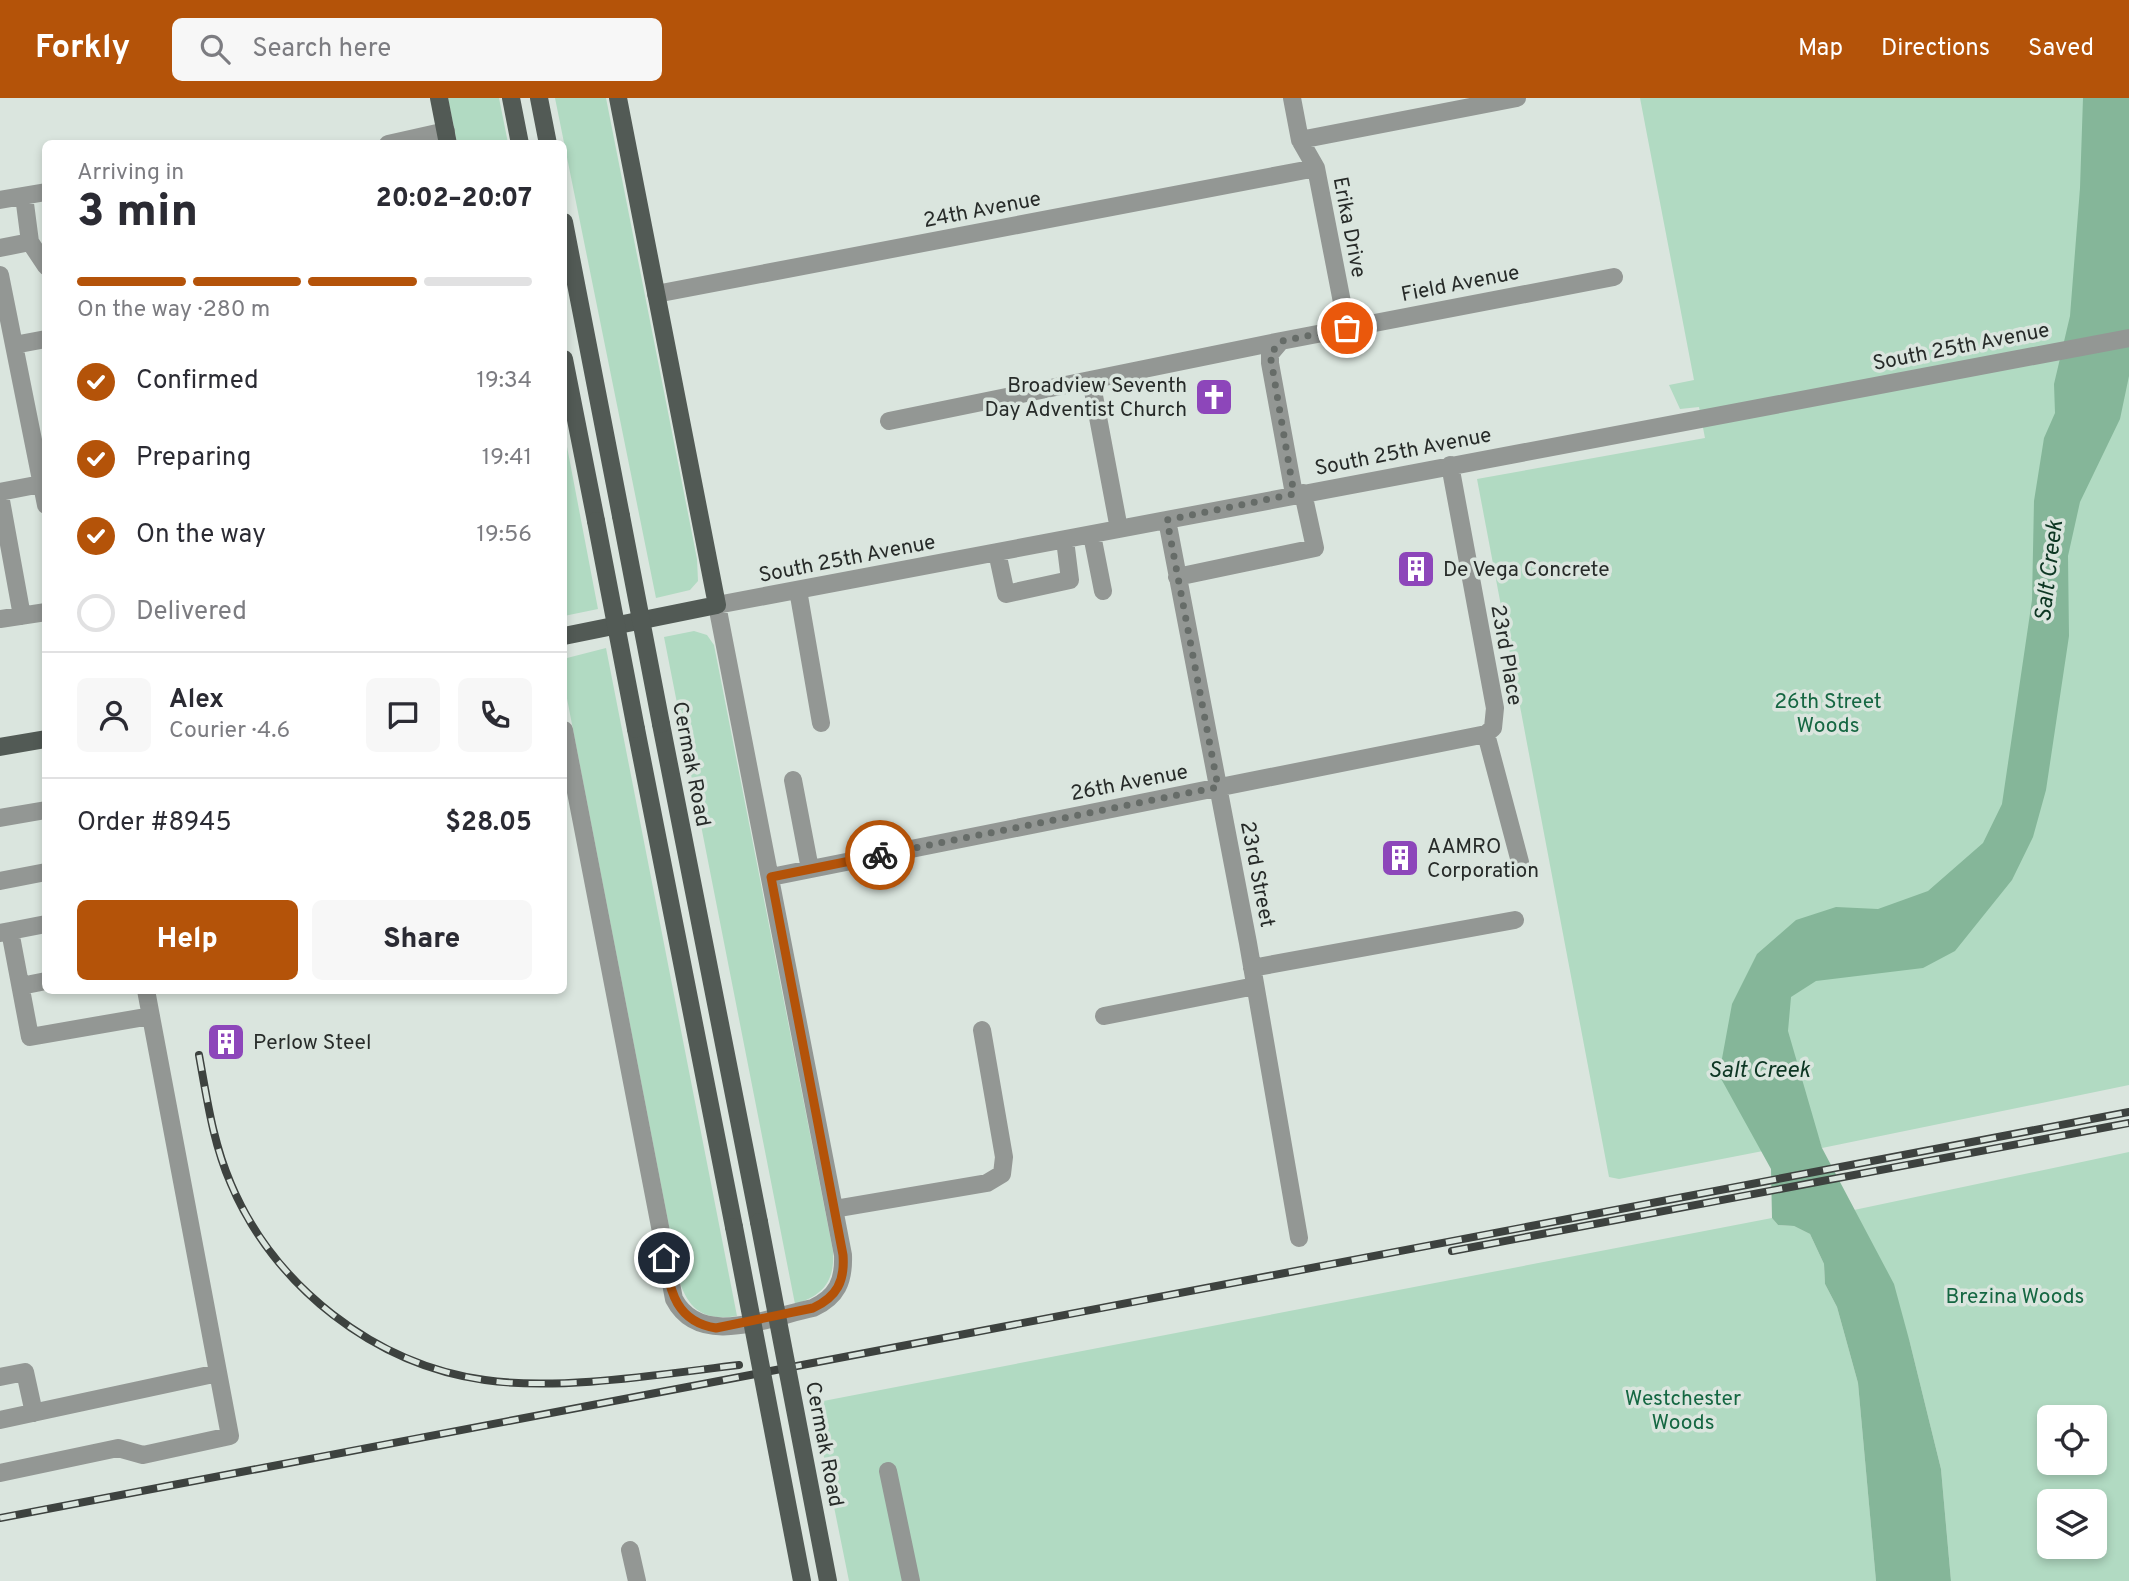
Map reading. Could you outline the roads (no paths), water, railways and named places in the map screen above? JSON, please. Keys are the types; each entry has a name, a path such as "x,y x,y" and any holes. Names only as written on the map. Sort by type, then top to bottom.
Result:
{"main road":[{"path":"439,98 447,137"},
{"path":"511,98 519,140"},
{"path":"539,98 547,140"},
{"path":"618,98 717,605"},
{"name":"Cermak Road","path":"567,237 828,1581"},
{"path":"567,374 802,1581"},
{"name":"South 25th Avenue","path":"567,635 717,605"},
{"path":"0,747 42,740"}],"street":[{"name":"Erika Drive","path":"1292,98 1300,140 1316,168 1347,328"},
{"path":"1300,140 1517,98"},
{"path":"422,140 447,137"},
{"name":"24th Avenue","path":"656,294 1316,168"},
{"path":"0,200 42,193"},
{"path":"24,196 30,242 42,259"},
{"path":"0,248 30,242"},
{"path":"0,275 41,458 42,488"},
{"name":"Field Avenue","path":"889,421 1614,277"},
{"name":"South 25th Avenue","path":"717,605 2129,338"},
{"path":"14,345 42,340"},
{"path":"1177,577 1315,548 1299,494 1270,363 1270,354 1278,343"},
{"path":"1091,380 1119,529"},
{"name":"23rd Place","path":"1450,465 1495,708 1490,731 1520,862"},
{"path":"22,616 0,494 41,484"},
{"name":"23rd Street","path":"1167,520 1254,977 1299,1238"},
{"path":"1092,535 1103,591"},
{"path":"998,552 1006,594 1070,580 1065,540"},
{"path":"798,590 821,723"},
{"path":"567,746 668,1284 680,1311 696,1324 716,1328 813,1308 827,1301 836,1292 844,1269 717,605"},
{"path":"0,619 42,613"},
{"name":"26th Avenue","path":"771,877 1490,731"},
{"path":"793,780 810,869"},
{"path":"0,818 42,811"},
{"path":"0,881 42,873"},
{"path":"1104,1016 1254,977 1515,920"},
{"path":"42,925 5,932 8,967 20,986 30,1037 151,1016"},
{"path":"20,986 42,982"},
{"path":"0,1472 118,1448 143,1455 230,1436 147,994"},
{"path":"834,1209 988,1183 1002,1174 1003,1157 982,1030"},
{"path":"0,1377 25,1372 34,1413"},
{"path":"0,1420 218,1373"},
{"path":"888,1471 911,1581"},
{"path":"630,1550 637,1581"}],"water":[{"name":"Salt Creek","path":"2083,98 2129,98 2129,376 2120,419 2080,502 2068,556 2069,636 2046,790 2033,837 2012,880 1955,951 1923,968 1816,981 1791,997 1788,1031 1822,1148 1894,1284 1941,1469 1951,1581 1876,1581 1858,1383 1837,1307 1825,1284 1824,1264 1810,1234 1794,1226 1778,1225 1772,1218 1771,1169 1719,1075 1732,1004 1757,954 1796,920 1836,907 1878,909 1928,891 1983,843 2002,804 2032,600 2034,501 2044,438 2055,413 2054,384 2070,316 2080,188"}],"railway":[{"path":"199,1055 220,1153 231,1184 250,1221 273,1256 301,1287 333,1315 368,1338 405,1357 444,1371 514,1383 611,1380 739,1365"},
{"path":"0,1518 2129,1112"},
{"path":"1452,1251 2129,1123"}],"place":[{"name":"Broadview Seventh Day Adventist Church","path":"1214,397"},
{"name":"De Vega Concrete","path":"1416,569"},
{"name":"AAMRO Corporation","path":"1400,858"},
{"name":"Perlow Steel","path":"226,1042"}],"park label":[{"name":"26th Street Woods","path":"1828,713"},
{"name":"Brezina Woods","path":"2015,1296"},
{"name":"Westchester Woods","path":"1683,1410"}]}
